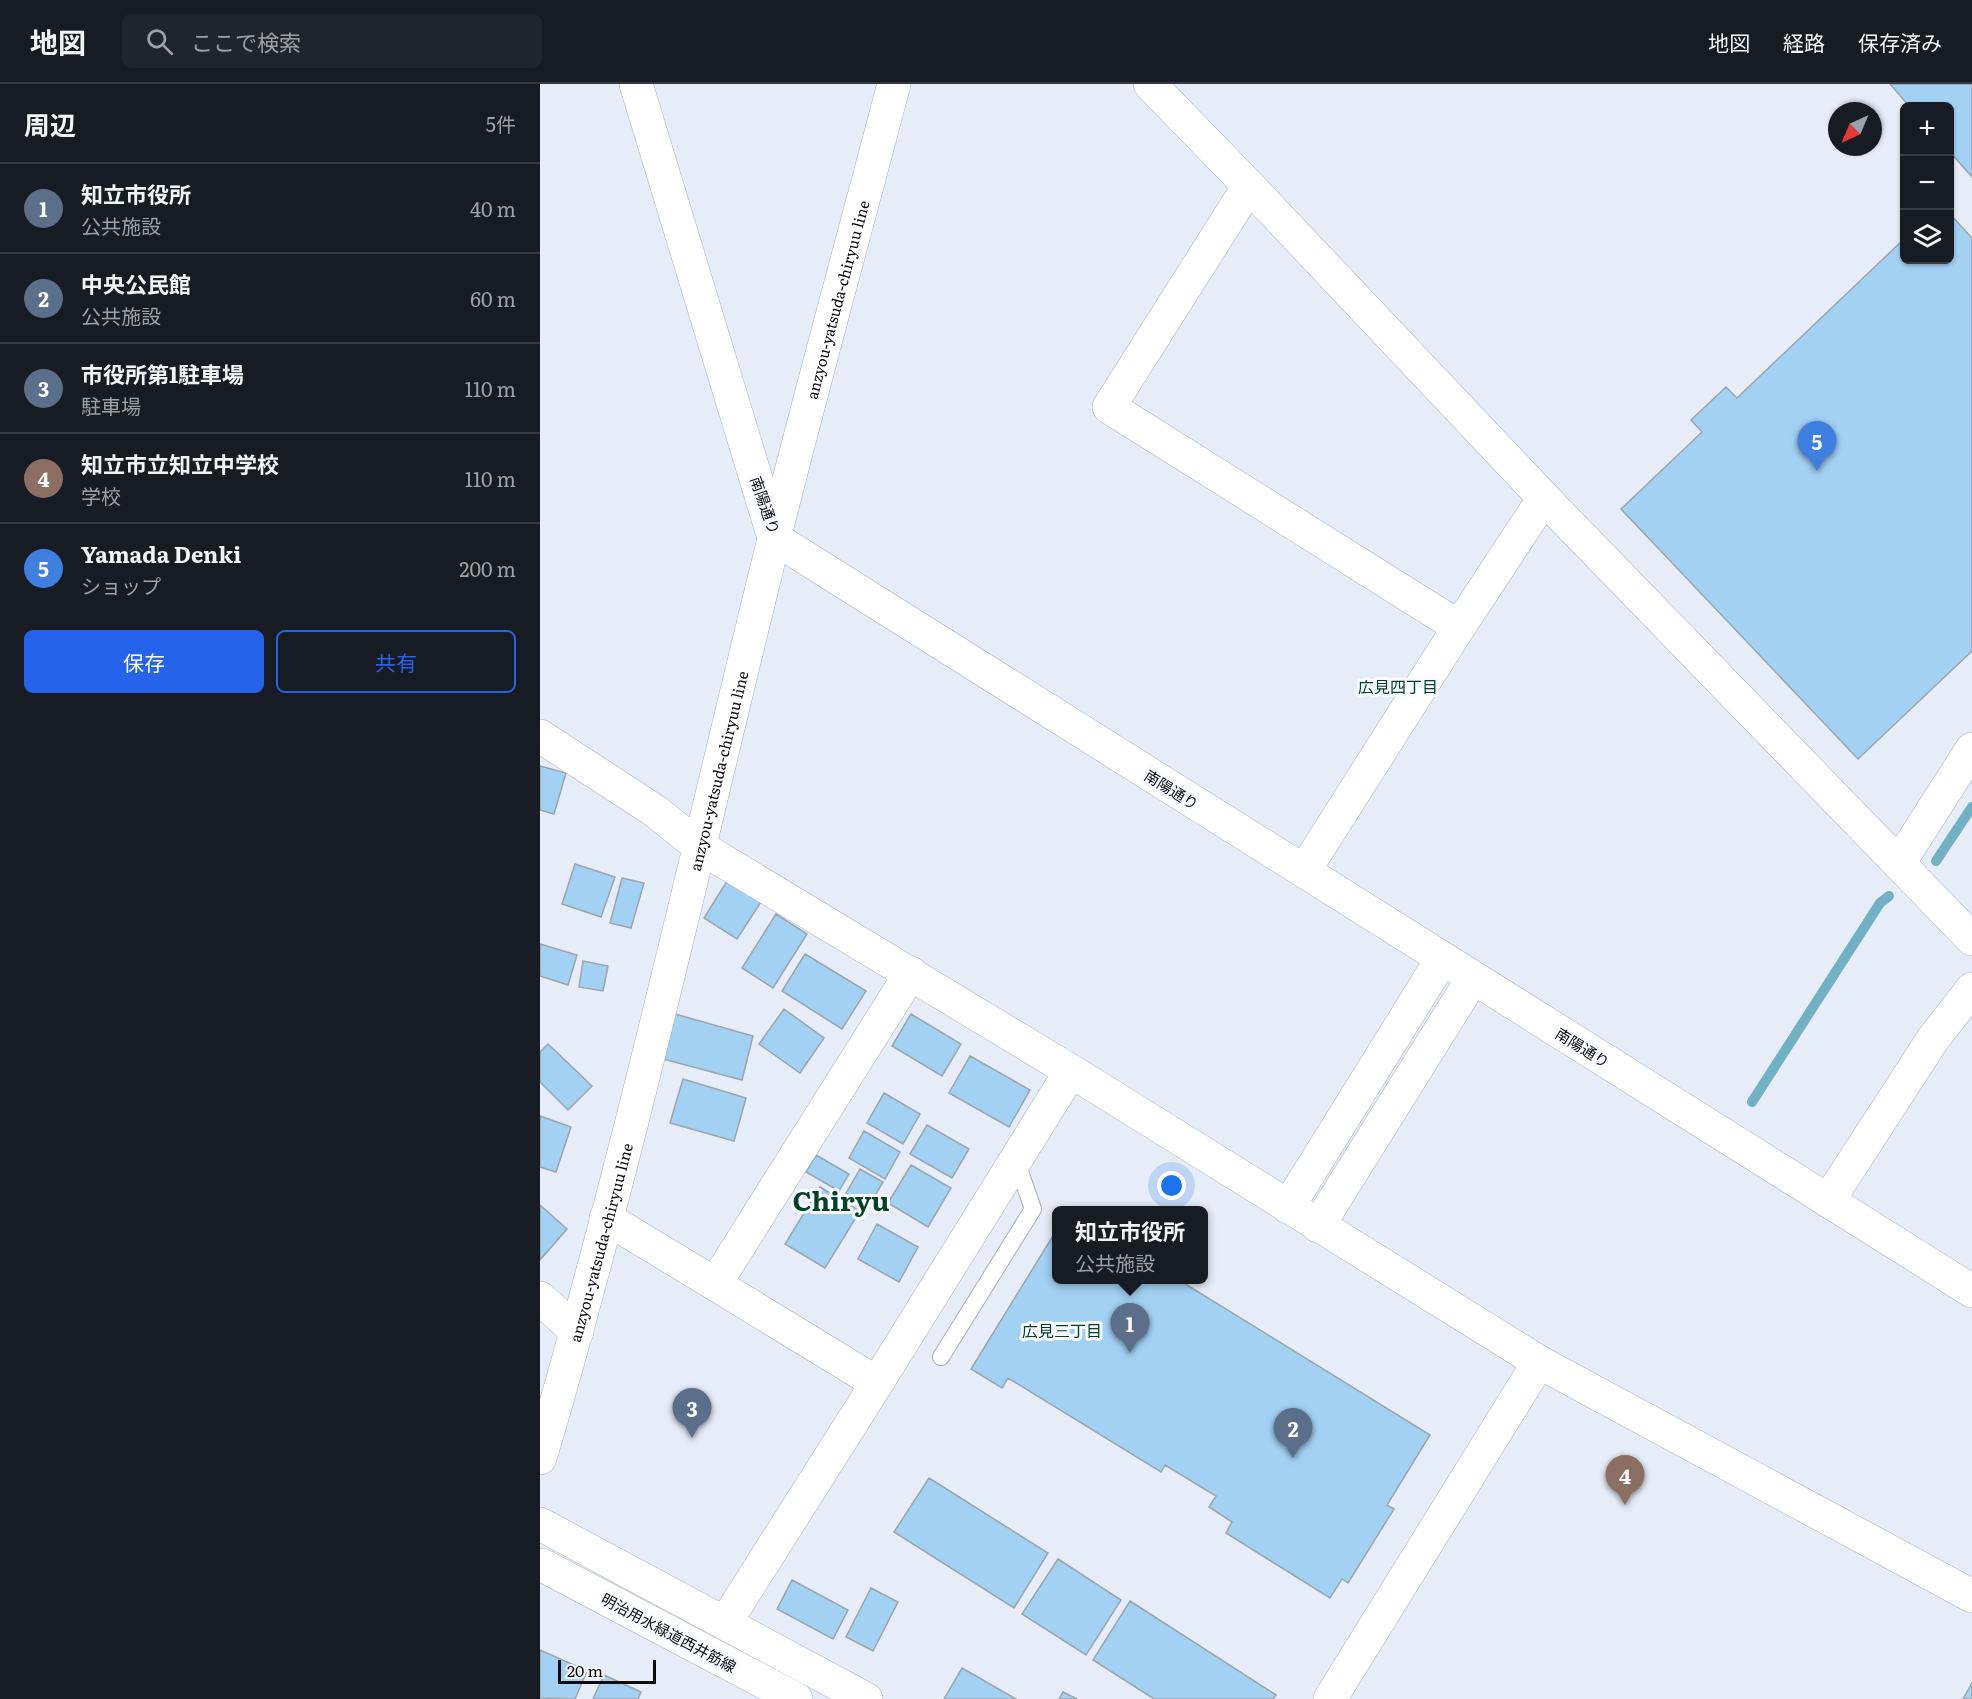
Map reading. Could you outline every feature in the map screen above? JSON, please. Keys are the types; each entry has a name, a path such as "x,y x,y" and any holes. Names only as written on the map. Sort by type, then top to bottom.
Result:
{"street":[{"name":"南陽通り","path":"636,84 774,538 1972,1291"},
{"name":"anzyou-yatsuda-chiryuu line","path":"540,1458 577,1332 700,847 774,538 894,84"},
{"path":"1150,84 1544,498 1972,939"},
{"path":"1249,186 1108,407 1459,627"},
{"path":"1304,872 1459,627 1544,498"},
{"path":"540,736 655,811 700,847 1071,1071 1539,1362 1972,1596"},
{"path":"1899,863 1972,749"},
{"path":"1288,1207 1442,959"},
{"path":"715,1284 911,974"},
{"path":"1318,1226 1473,978"},
{"path":"1828,1201 1933,1039 1972,989"},
{"path":"725,1623 1071,1071"},
{"path":"606,1218 877,1383"},
{"path":"540,1298 577,1332"},
{"path":"1330,1699 1539,1362"},
{"path":"540,1524 866,1699"},
{"path":"541,1576 747,1699"},
{"name":"明治用水緑道西井筋線","path":"541,1576 796,1699"}],"lane":[{"path":"941,1357 1033,1209 1016,1159"}],"building":[{"path":"1890,84 1972,84 1972,177 1954,157 1954,102 1906,102"},
{"path":"1954,218 1972,238 1972,651 1858,759 1621,509 1702,432 1691,420 1726,387 1737,398 1900,243 1900,264 1954,264"},
{"path":"540,766 566,773 554,814 540,810"},
{"path":"575,864 615,877 601,917 562,904"},
{"path":"622,878 644,883 631,928 610,923"},
{"path":"727,881 761,902 737,939 704,918"},
{"path":"776,914 807,934 773,988 742,968"},
{"path":"540,944 577,955 568,985 540,976"},
{"path":"805,954 866,991 842,1029 782,991"},
{"path":"583,961 608,966 603,991 579,987"},
{"path":"784,1009 824,1038 800,1073 759,1044"},
{"path":"675,1014 753,1036 742,1080 663,1059"},
{"path":"911,1014 961,1044 942,1076 892,1046"},
{"path":"548,1044 592,1086 568,1110 540,1082 540,1052"},
{"path":"970,1056 1030,1090 1009,1127 949,1093"},
{"path":"683,1079 746,1098 734,1141 670,1123"},
{"path":"884,1093 920,1114 903,1144 867,1123"},
{"path":"540,1116 571,1127 556,1172 540,1167"},
{"path":"927,1125 969,1149 952,1178 910,1154"},
{"path":"864,1131 900,1152 885,1179 849,1158"},
{"path":"816,1155 849,1174 839,1191 806,1172"},
{"path":"911,1165 951,1188 928,1227 888,1203"},
{"path":"860,1169 883,1182 867,1209 845,1195"},
{"path":"820,1187 860,1211 825,1268 785,1244"},
{"path":"540,1205 567,1229 540,1260"},
{"path":"877,1224 918,1247 899,1282 858,1259"},
{"path":"1052,1237 1052,1284 1185,1284 1430,1435 1387,1505 1394,1509 1348,1583 1342,1579 1330,1598 1226,1533 1232,1522 1209,1507 1216,1496 1165,1465 1161,1472 1008,1378 1002,1388 971,1369"},
{"path":"929,1478 1048,1553 1014,1608 894,1532"},
{"path":"1058,1559 1121,1600 1086,1655 1022,1614"},
{"path":"792,1580 848,1610 833,1639 777,1609"},
{"path":"871,1588 898,1602 873,1651 846,1637"},
{"path":"1130,1601 1276,1695 1273,1699 1154,1699 1093,1660"},
{"path":"540,1650 587,1671 575,1699 540,1698"},
{"path":"962,1668 1016,1699 944,1699"},
{"path":"604,1675 641,1692 638,1699 593,1699"},
{"path":"1972,1683 1972,1699 1963,1699"},
{"path":"1063,1692 1077,1699 1059,1699"}],"waterway":[{"path":"1936,861 1972,807"},
{"path":"1752,1102 1880,903 1889,896"}],"place":[{"name":"Yamada Denki","path":"1817,471"},
{"name":"知立市役所","path":"1130,1353"},
{"name":"市役所第1駐車場","path":"692,1438"},
{"name":"中央公民館","path":"1293,1458"},
{"name":"知立市立知立中学校","path":"1625,1505"}],"district":[{"name":"広見四丁目","path":"1398,686"},
{"name":"Chiryu","path":"841,1199"},
{"name":"広見三丁目","path":"1062,1330"}]}
